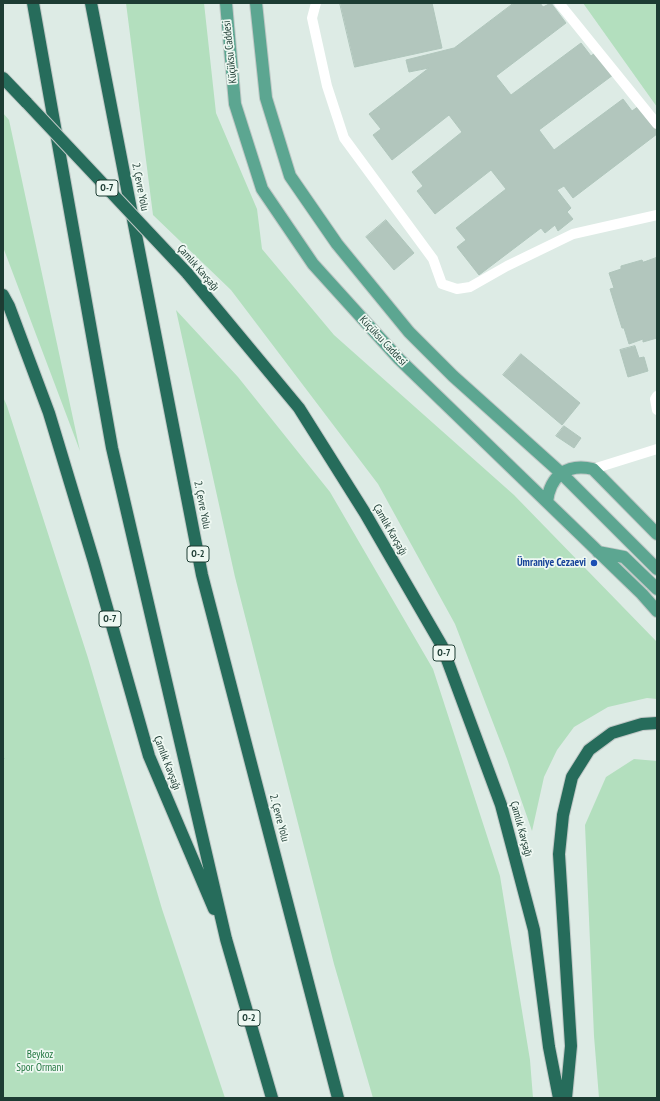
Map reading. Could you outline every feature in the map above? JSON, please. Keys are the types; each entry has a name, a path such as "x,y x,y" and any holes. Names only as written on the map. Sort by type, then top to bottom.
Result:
{"highway":[{"name":"O-2","path":"33,3 112,448 226,939 272,1098"},
{"name":"2. Çevre Yolu","path":"91,3 202,575 338,1098"},
{"name":"Çamlık Kavşağı","path":"3,78 187,273 299,408 365,513 442,646 501,805 534,930 549,1047 559,1098"},
{"name":"Çamlık Kavşağı","path":"3,295 9,306 49,413 94,562 148,756 226,939"},
{"path":"566,1098 571,1046 559,854 563,815 572,777 589,750 612,733 642,724 657,723"}],"main road":[{"name":"Küçüksu Caddesi","path":"226,3 236,104 262,189 313,264 399,359 642,594 657,611"},
{"path":"256,3 266,98 290,176 337,244 409,332 453,376 561,473 657,570"},
{"path":"547,502 548,491 553,482 561,473 571,468 584,467 592,469 657,534"},
{"path":"598,552 624,557 657,589"}],"lane":[{"path":"316,3 312,18 327,86 344,138 433,259 442,284 457,289 470,287 507,266 574,234 657,215"},
{"path":"560,3 657,124"},
{"path":"657,396 655,399 657,410"},
{"path":"592,469 657,449"}],"green space":[{"path":"126,3 204,3 216,113 257,209 262,249 334,335 514,495 657,642 657,699 647,698 608,707 574,727 557,750 544,777 532,831 507,759 455,624 378,484 231,290 153,215"},
{"path":"583,3 657,3 657,107"},
{"path":"3,113 9,120 80,451 3,247"},
{"path":"176,310 238,377 330,492 433,669 500,876 530,1060 533,1098 373,1098 334,964 235,577"},
{"name":"Beykoz Spor Ormanı","path":"3,397 88,658 162,909 225,1098 3,1098"},
{"path":"634,759 657,761 657,1098 599,1098 594,1036 585,825 606,777"}],"building":[{"path":"340,3 432,3 442,48 355,67"},
{"path":"514,3 540,3 543,7 551,3 566,23 496,76 511,95 581,43 591,56 596,52 613,75 539,130 554,150 623,99 632,111 639,106 657,130 657,134 573,198 564,186 557,190 571,208 567,212 573,219 558,231 555,225 545,233 541,228 479,275 457,247 466,240 456,228 506,189 491,170 435,214 417,191 423,186 412,172 462,132 449,115 392,160 373,135 381,129 369,114 429,68 409,72 406,60 454,48"},
{"path":"386,220 414,253 394,270 366,237"},
{"path":"656,258 657,338 643,342 643,339 629,344 624,328 622,328 610,289 614,288 609,273 621,269 621,266"},
{"path":"635,346 639,358 644,357 648,371 628,377 620,350"},
{"path":"521,354 580,403 562,425 503,375"},
{"path":"564,426 581,438 574,448 556,436"}],"place":[{"name":"Ümraniye Cezaevi","path":"594,563"}]}
